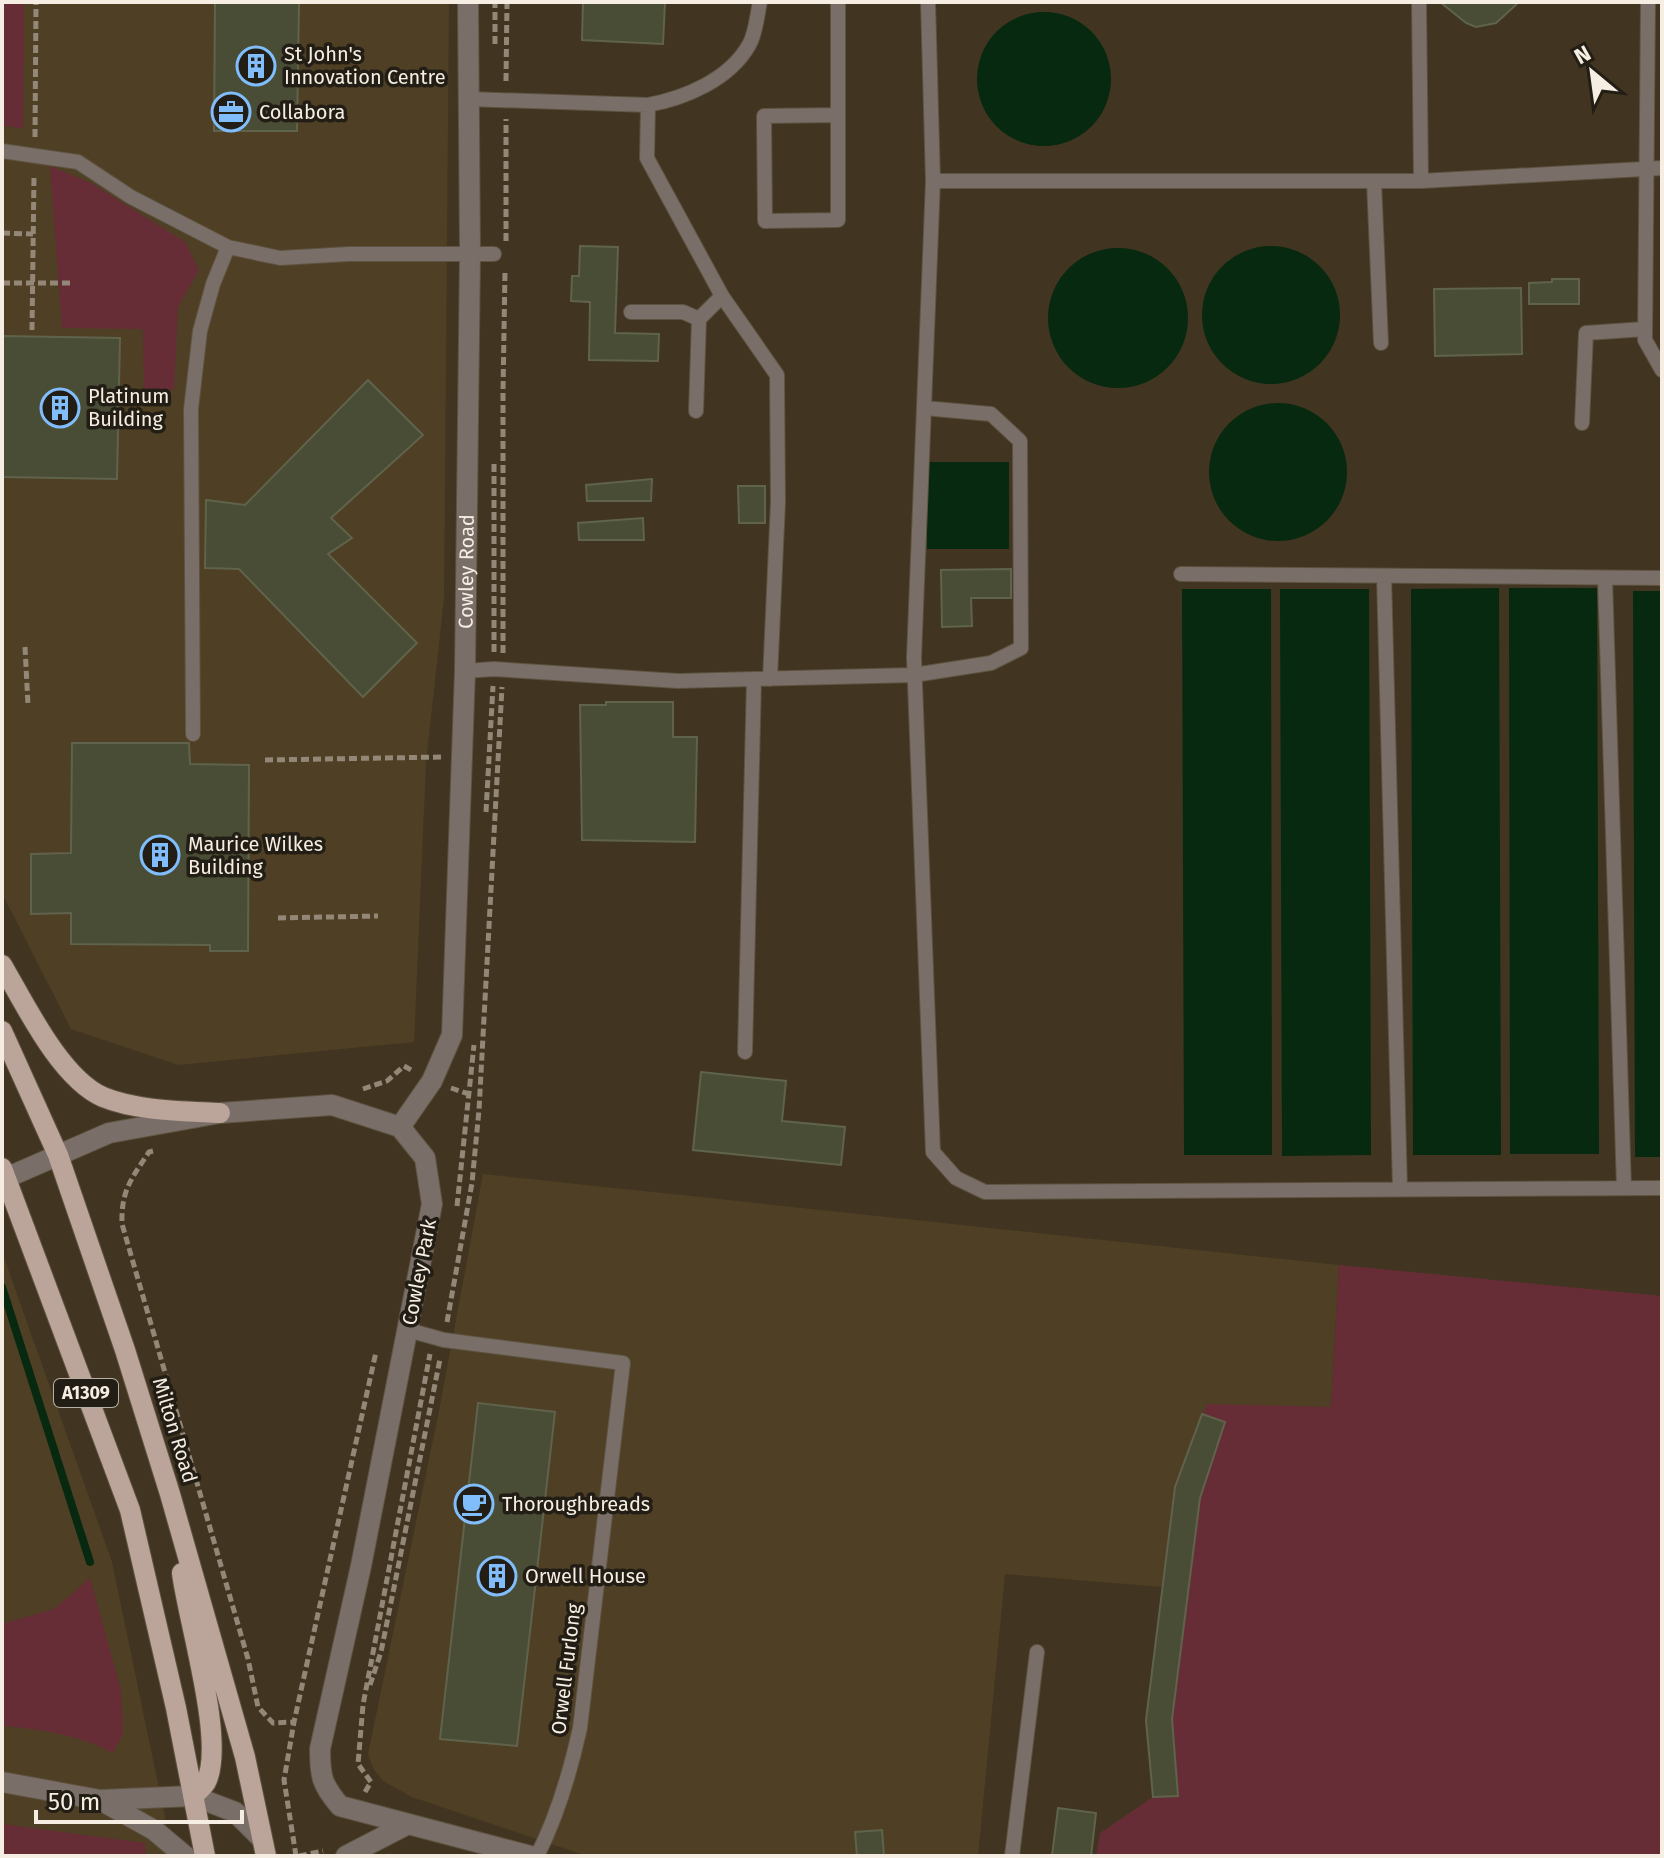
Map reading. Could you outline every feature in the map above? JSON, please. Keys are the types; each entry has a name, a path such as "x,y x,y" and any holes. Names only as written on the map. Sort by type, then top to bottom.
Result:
{"main road":[{"path":"2,965 61,1065 101,1096 155,1109 220,1113"},
{"name":"Milton Road","path":"2,1031 58,1155 125,1350 170,1494 245,1757 263,1847"},
{"name":"A1309","path":"4,1173 130,1510 167,1667 205,1856"},
{"name":"A1309","path":"170,1494 186,1607 213,1729 212,1761 206,1783 193,1796"}],"street":[{"name":"Cowley Road","path":"400,1127 432,1081 452,1035 465,671 470,254 468,2"},
{"path":"4,1173 58,1155 109,1133 220,1113 332,1105 400,1127"},
{"name":"Cowley Park","path":"400,1127 425,1158 432,1204 355,1596 320,1749 320,1770 324,1788 340,1806 406,1825"},
{"path":"2,1782 100,1800 193,1796 235,1812 263,1847"},
{"path":"100,1800 154,1830 185,1856"},
{"path":"346,1856 406,1825 530,1856"}],"lane":[{"path":"468,99 648,105 669,101 727,71 750,44 760,2"},
{"path":"838,2 838,115 838,220 765,221 764,116 838,115"},
{"path":"928,2 933,181 914,675 933,1152 956,1178 985,1192 1662,1188"},
{"path":"1419,2 1421,181"},
{"path":"1648,2 1655,168 1645,340 1662,370"},
{"path":"648,105 647,158 722,296 777,375 778,502 762,679 745,1052"},
{"path":"2,151 78,162 131,197 228,247 280,258 349,254 494,254"},
{"path":"933,181 1374,182 1655,168"},
{"path":"1374,182 1381,343"},
{"path":"193,734 191,409 200,331 213,284 228,247"},
{"path":"696,411 699,319 722,296"},
{"path":"631,312 683,312 699,319"},
{"path":"1582,423 1586,333 1645,329"},
{"path":"465,671 494,669 678,681 914,675 991,663 1021,648 1020,441 991,414 924,408"},
{"path":"1181,574 1662,578"},
{"path":"1384,576 1400,1189"},
{"path":"1605,578 1624,1188"},
{"name":"Orwell Furlong","path":"408,1330 444,1340 623,1363 580,1728 556,1813 537,1856"},
{"path":"1012,1856 1037,1652"}],"path":[{"path":"2,233 33,234"},
{"path":"2,283 70,283"},
{"path":"25,647 28,705"},
{"path":"265,760 463,757"},
{"path":"278,918 378,916"},
{"path":"163,1147 149,1152 127,1184 121,1202 122,1224 248,1659 258,1707 273,1723 294,1722"},
{"path":"323,1851 298,1856 284,1780 294,1722 379,1338"}],"shaded area":[{"path":"2,2 449,2 444,598 426,763 414,1042 178,1065 71,1029 2,893"},
{"path":"2,2 24,2 23,128 2,126"},
{"path":"1044,12 1070,17 1092,31 1106,53 1111,79 1106,105 1092,127 1070,141 1044,146 1018,141 996,127 982,105 977,79 982,53 996,31 1018,17"},
{"path":"50,166 91,183 185,242 199,270 178,307 174,389 144,395 143,329 62,328"},
{"path":"1271,246 1297,251 1320,266 1335,289 1340,315 1335,341 1320,364 1297,379 1271,384 1245,379 1222,364 1207,341 1202,315 1207,289 1222,266 1245,251"},
{"path":"1118,248 1145,254 1167,269 1182,291 1188,318 1182,345 1167,367 1145,382 1118,388 1091,382 1069,367 1054,345 1048,318 1054,291 1069,269 1091,254"},
{"path":"1278,403 1304,408 1327,423 1342,446 1347,472 1342,498 1327,521 1304,536 1278,541 1252,536 1229,521 1214,498 1209,472 1214,446 1229,423 1252,408"},
{"path":"927,462 1009,462 1009,549 927,549"},
{"path":"1499,588 1501,1155 1413,1155 1411,589"},
{"path":"1509,588 1597,588 1599,1154 1510,1154"},
{"path":"1182,589 1271,589 1272,1155 1184,1155"},
{"path":"1280,589 1369,589 1371,1155 1282,1156"},
{"path":"1633,591 1662,591 1662,1157 1635,1157"},
{"path":"483,1174 1339,1265 1331,1407 1174,1486 1162,1587 1005,1574 978,1856 587,1856 412,1797 383,1781 373,1768 368,1754 440,1406"},
{"path":"2,1252 112,1562 173,1856 2,1856"},
{"path":"1339,1265 1662,1296 1662,1856 1096,1856 1100,1833 1153,1797 1146,1720 1174,1486 1207,1404 1331,1407"},
{"path":"90,1578 121,1690 123,1734 113,1753 59,1734 2,1726 2,1624 54,1609"},
{"path":"2,1824 145,1843 146,1856 2,1856"}],"building":[{"name":"St John's Innovation Centre","path":"215,2 299,2 297,131 214,131"},
{"path":"583,2 665,2 663,44 582,40"},
{"path":"1440,2 1519,2 1496,23 1476,27 1466,23"},
{"path":"580,246 618,247 615,333 659,334 658,361 589,360 590,302 571,301 572,276 579,276"},
{"path":"1552,279 1579,279 1579,304 1529,304 1529,283 1552,282"},
{"path":"1521,288 1522,354 1435,356 1434,289"},
{"name":"Platinum Building","path":"2,336 120,338 117,479 2,477"},
{"path":"368,380 423,435 331,518 352,538 328,554 417,643 363,697 239,569 205,568 206,500 245,505"},
{"path":"652,479 651,501 587,501 586,485"},
{"path":"738,486 765,486 765,523 739,523"},
{"path":"643,518 644,540 579,540 578,523"},
{"path":"1011,569 1011,598 971,598 972,626 942,627 941,570"},
{"path":"606,702 673,702 673,737 697,737 695,842 582,840 580,705 606,705"},
{"name":"Maurice Wilkes Building","path":"72,743 189,743 190,764 249,765 248,951 210,951 210,945 71,944 71,913 31,914 31,854 71,853"},
{"path":"701,1072 786,1081 782,1121 845,1127 841,1165 693,1150"},
{"name":"Orwell House","path":"478,1403 555,1412 517,1746 440,1739"},
{"path":"1202,1414 1225,1422 1200,1498 1172,1719 1178,1796 1153,1797 1146,1720 1175,1487"},
{"path":"1058,1808 1096,1813 1091,1856 1052,1856"},
{"path":"882,1830 884,1856 857,1856 855,1832"}],"waterway":[{"path":"2,1287 90,1562"}],"place":[{"name":"St John's Innovation Centre","path":"256,66"},
{"name":"Collabora","path":"231,112"},
{"name":"Platinum Building","path":"60,408"},
{"name":"Maurice Wilkes Building","path":"160,855"},
{"name":"Thoroughbreads","path":"474,1504"},
{"name":"Orwell House","path":"497,1576"}]}
